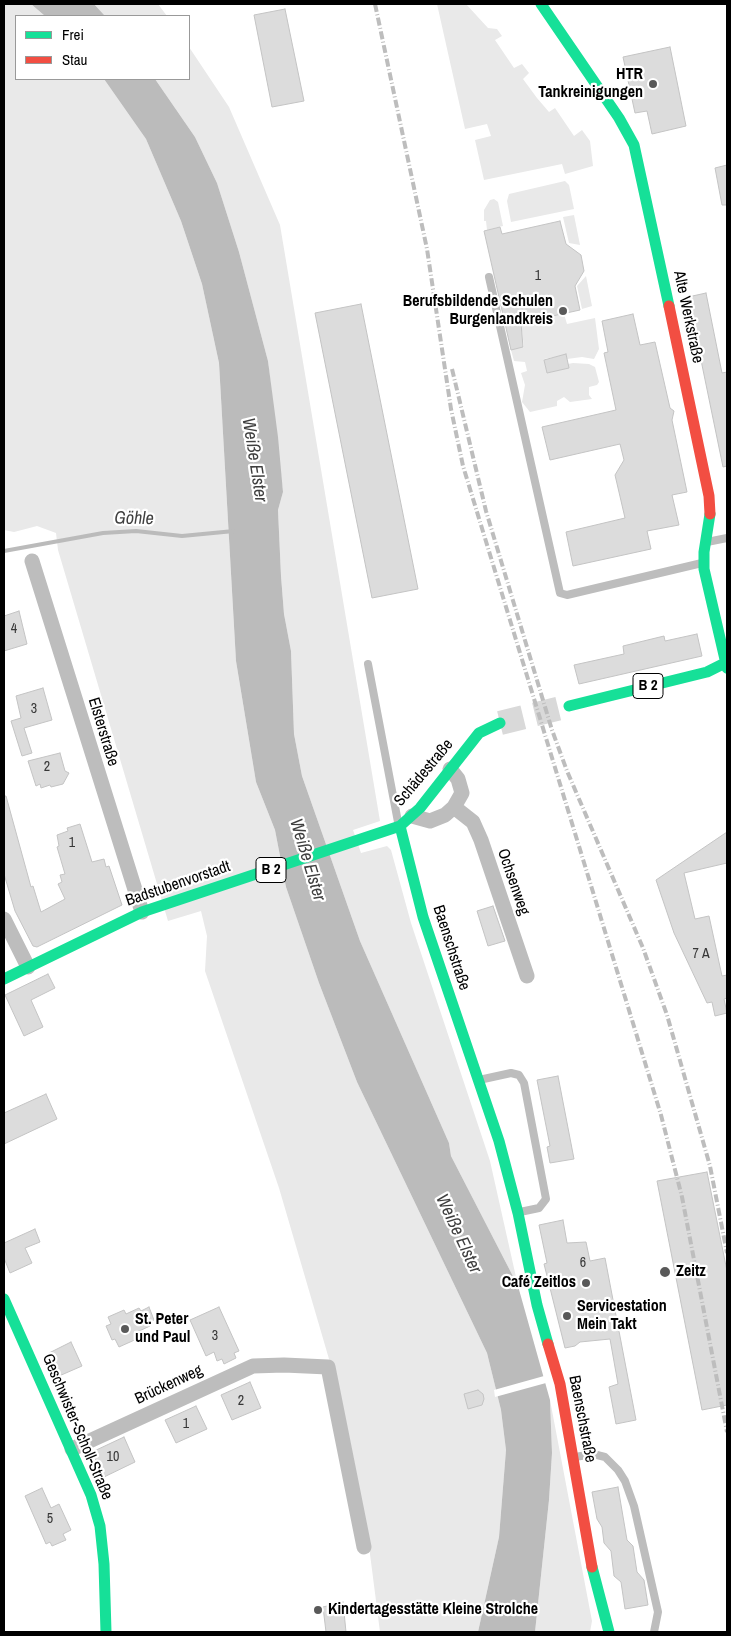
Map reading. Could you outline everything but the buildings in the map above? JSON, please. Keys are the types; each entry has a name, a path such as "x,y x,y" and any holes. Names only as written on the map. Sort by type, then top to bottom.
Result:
{"street":[{"name":"Alte Werkstraße","path":"541,4 619,118 634,145 639,161 709,496 710,513 704,562 713,613 727,664"},
{"name":"Elsterstraße","path":"32,561 142,912"},
{"name":"B 2","path":"569,706 707,672 727,664"},
{"name":"Schädestraße","path":"370,839 400,826 412,816 479,733 500,723"},
{"path":"412,816 430,821 445,815 454,807 462,793 458,780 450,769"},
{"name":"Ochsenweg","path":"454,807 473,822 477,831 527,976"},
{"name":"Baenschstraße","path":"400,826 423,917 498,1141 518,1213 537,1305 558,1376 596,1588 609,1632"},
{"name":"Badstubenvorstadt","path":"4,979 142,912 370,839"},
{"path":"4,919 28,967"},
{"name":"Geschwister-Scholl-Straße","path":"4,1298 91,1495 100,1526 104,1564 106,1632"},
{"name":"Brückenweg","path":"72,1449 253,1366 328,1367 364,1547"}],"lane":[{"path":"489,277 560,593 567,596 704,562"},
{"path":"706,542 727,538"},
{"path":"368,664 400,826"},
{"path":"478,1080 511,1074 519,1075 524,1083 546,1199 539,1208 518,1213"},
{"path":"573,1457 593,1454 605,1457 618,1470 625,1481 634,1506 658,1612 654,1632"}],"shaded area":[{"path":"4,4 31,4 44,15 15,15 15,80 105,80 146,139 181,221 202,284 219,363 236,661 256,782 275,830 286,887 319,983 357,1082 487,1353 501,1410 506,1450 499,1537 478,1632 380,1632 366,1523 350,1441 329,1359 279,1188 205,971 207,936 201,911 168,921 58,550 56,533 37,526 14,532 4,530"},
{"path":"94,4 158,4 166,15 104,15"},
{"path":"437,4 466,4 488,28 497,29 502,36 495,40 514,68 522,64 529,73 523,79 537,98 549,112 555,108 574,136 582,130 590,141 593,166 565,174 562,164 484,180 475,140 491,136 487,124 465,129"},
{"path":"190,48 229,107 280,225 380,821 353,830 361,853 387,846 391,850 411,923 490,1161 518,1286 451,1156 449,1143 360,941 302,776 294,734 291,651 284,614 278,510 283,492 268,361 239,252 217,183 195,137 156,80 190,80"},
{"path":"565,181 569,185 574,209 511,222 507,201 509,194"},
{"path":"494,199 498,202 503,226 487,230 486,221 484,221 484,210 490,200"},
{"path":"574,215 580,245 569,243 563,217"},
{"path":"586,276 592,306 582,309 577,286"},
{"path":"564,314 567,324 595,318 599,349 594,359 582,357 567,359 566,355 544,359 547,373 569,368 568,364 589,364 595,367 599,382 597,385 589,387 589,395 592,399 570,402 564,397 557,401 557,406 530,412 522,402 525,385 521,373 527,371 525,362 514,361 511,350 524,347 521,323"},
{"path":"550,1400 592,1621 590,1632 535,1632 549,1500 552,1453"}],"water":[{"path":"31,4 94,4 104,15 44,15"},
{"name":"Weiße Elster","path":"105,80 156,80 195,137 217,183 239,252 268,361 283,492 278,510 284,614 291,651 294,734 302,776 360,941 449,1143 451,1156 518,1286 550,1400 552,1453 549,1500 535,1632 478,1632 499,1537 506,1450 501,1410 487,1353 357,1082 319,983 286,887 275,830 256,782 236,661 219,363 202,284 181,221 146,139"}],"pier":[{"path":"544,1376 546,1383 495,1397 494,1390"}],"waterway":[{"name":"Göhle","path":"4,551 103,533 136,531 182,536 234,531"}],"tunnel":[{"path":"500,723 569,706"}],"railway":[{"path":"375,4 427,249 451,409 463,466 661,1115 682,1197 727,1432"},
{"path":"452,369 486,511 552,730 567,771 643,948 667,1015 710,1166 727,1253"}],"traffic: fast":[{"path":"541,4 619,118 634,145 669,306"},
{"path":"710,514 704,552 704,569 727,668"},
{"path":"569,706 707,672 727,662"},
{"path":"4,979 142,912 400,826 420,808 479,733 500,723"},
{"path":"400,826 423,917 499,1141 518,1213 537,1305 548,1344"},
{"path":"4,1299 91,1495 100,1526 104,1564 106,1632"},
{"path":"592,1567 609,1632"}],"traffic: jam":[{"path":"669,306 709,496 710,514"},
{"path":"548,1344 560,1384 592,1567"}],"place":[{"name":"HTR Tankreinigungen","path":"653,84"},
{"name":"Berufsbildende Schulen Burgenlandkreis","path":"563,311"},
{"name":"Zeitz","path":"665,1272"},
{"name":"Café Zeitlos","path":"586,1283"},
{"name":"Servicestation Mein Takt","path":"567,1316"},
{"name":"St. Peter und Paul","path":"125,1329"},
{"name":"Kindertagesstätte Kleine Strolche","path":"318,1610"}]}
